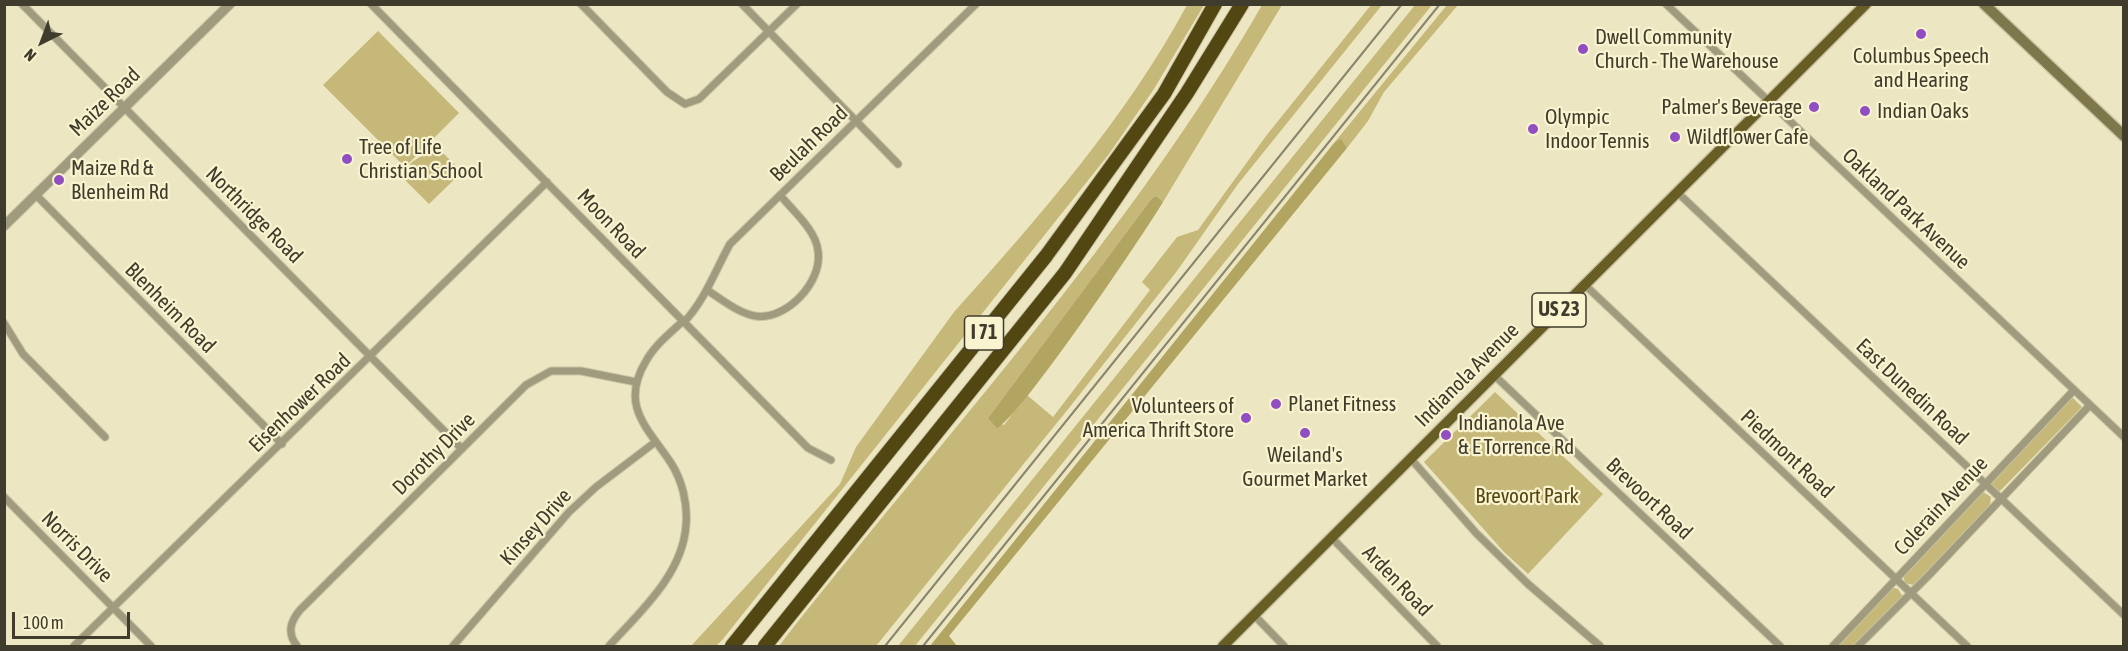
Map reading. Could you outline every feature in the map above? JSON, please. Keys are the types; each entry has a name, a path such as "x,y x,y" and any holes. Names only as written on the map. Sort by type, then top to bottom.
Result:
{"highway":[{"name":"I 71","path":"732,646 1046,256 1164,94 1215,4"},
{"name":"I 71","path":"765,646 1065,273 1187,93 1242,4"},
{"path":"1187,93 1212,67 1253,4"}],"main road":[{"name":"Indianola Avenue","path":"1223,646 1866,4"},
{"path":"1984,4 2124,136"}],"street":[{"name":"Northridge Road","path":"22,4 462,449"},
{"name":"Maize Road","path":"4,226 230,4"},
{"name":"Moon Road","path":"370,4 808,448 831,460"},
{"path":"581,4 667,92 685,104 699,99 797,4"},
{"path":"742,4 898,164"},
{"name":"Beulah Road","path":"636,382 653,351 699,304 730,244 976,4"},
{"name":"Oakland Park Avenue","path":"1666,4 2124,436"},
{"name":"Eisenhower Road","path":"74,646 547,182"},
{"name":"East Dunedin Road","path":"1677,192 2124,615"},
{"name":"Blenheim Road","path":"36,195 282,444"},
{"path":"707,290 737,309 755,316 774,315 796,301 812,281 818,266 818,250 813,236 780,195"},
{"name":"Piedmont Road","path":"1585,285 1967,646"},
{"path":"4,323 23,354 105,437"},
{"name":"Dorothy Drive","path":"297,646 290,631 291,623 300,610 526,385 551,371 581,371 636,382"},
{"name":"Brevoort Road","path":"1495,376 1780,646"},
{"path":"609,646 666,579 682,543 686,526 686,509 678,478 638,415 636,382"},
{"name":"Colerain Avenue","path":"1833,646 2074,390"},
{"name":"Colerain Avenue","path":"1858,646 2090,405"},
{"name":"Kinsey Drive","path":"453,646 569,512 596,487 654,443"},
{"path":"1411,459 1476,533 1528,584 1600,646"},
{"name":"Norris Drive","path":"4,497 151,646"},
{"name":"Arden Road","path":"1332,538 1437,646"},
{"path":"1254,615 1284,646"}],"green space":[{"path":"1187,5 1204,5 1154,89 1109,154 723,639 716,646 691,646 840,484 856,447 954,312 1080,165 1137,87"},
{"path":"1262,5 1282,5 1163,202 1157,196 1152,198 988,418 1004,425 1027,395 1053,417 1150,290 1142,282 1177,237 1198,230 1266,136 1371,5 1382,5 1238,184 1177,271 1069,408 876,646 779,646 1094,254 1210,91"},
{"path":"1415,5 1432,5 915,646 898,646"},
{"path":"1447,5 1458,5 1384,92 1368,121 1347,148 1341,140 1334,143"},
{"path":"378,31 459,113 405,167 323,85"},
{"path":"429,151 444,154 462,172 429,204 401,176 412,162"},
{"name":"Brevoort Park","path":"1495,392 1603,494 1528,574 1504,552 1424,462"},
{"path":"2072,397 2082,407 1999,492 1990,485"},
{"path":"1983,492 1991,497 1990,505 1929,573 1913,585 1905,583 1903,574 1978,494"},
{"path":"1890,587 1898,589 1903,597 1856,646 1835,646"}],"shaded area":[{"path":"1341,139 1347,148 949,636 957,646 930,646 1334,143"},
{"path":"1157,196 1163,202 1108,285 1030,393 1010,417 997,428 988,418 1152,198"}],"railway":[{"path":"885,646 1402,4"},
{"path":"923,646 1440,4"}],"place":[{"name":"Columbus Speech and Hearing","path":"1921,34"},
{"name":"Dwell Community Church - The Warehouse","path":"1583,49"},
{"name":"Palmer's Beverage","path":"1814,107"},
{"name":"Indian Oaks","path":"1865,111"},
{"name":"Olympic Indoor Tennis","path":"1533,129"},
{"name":"Wildflower Cafe","path":"1675,137"},
{"name":"Tree of Life Christian School","path":"347,159"},
{"name":"Maize Rd & Blenheim Rd","path":"59,180"},
{"name":"Planet Fitness","path":"1276,404"},
{"name":"Volunteers of America Thrift Store","path":"1246,418"},
{"name":"Weiland's Gourmet Market","path":"1305,433"},
{"name":"Indianola Ave & E Torrence Rd","path":"1446,435"}]}
